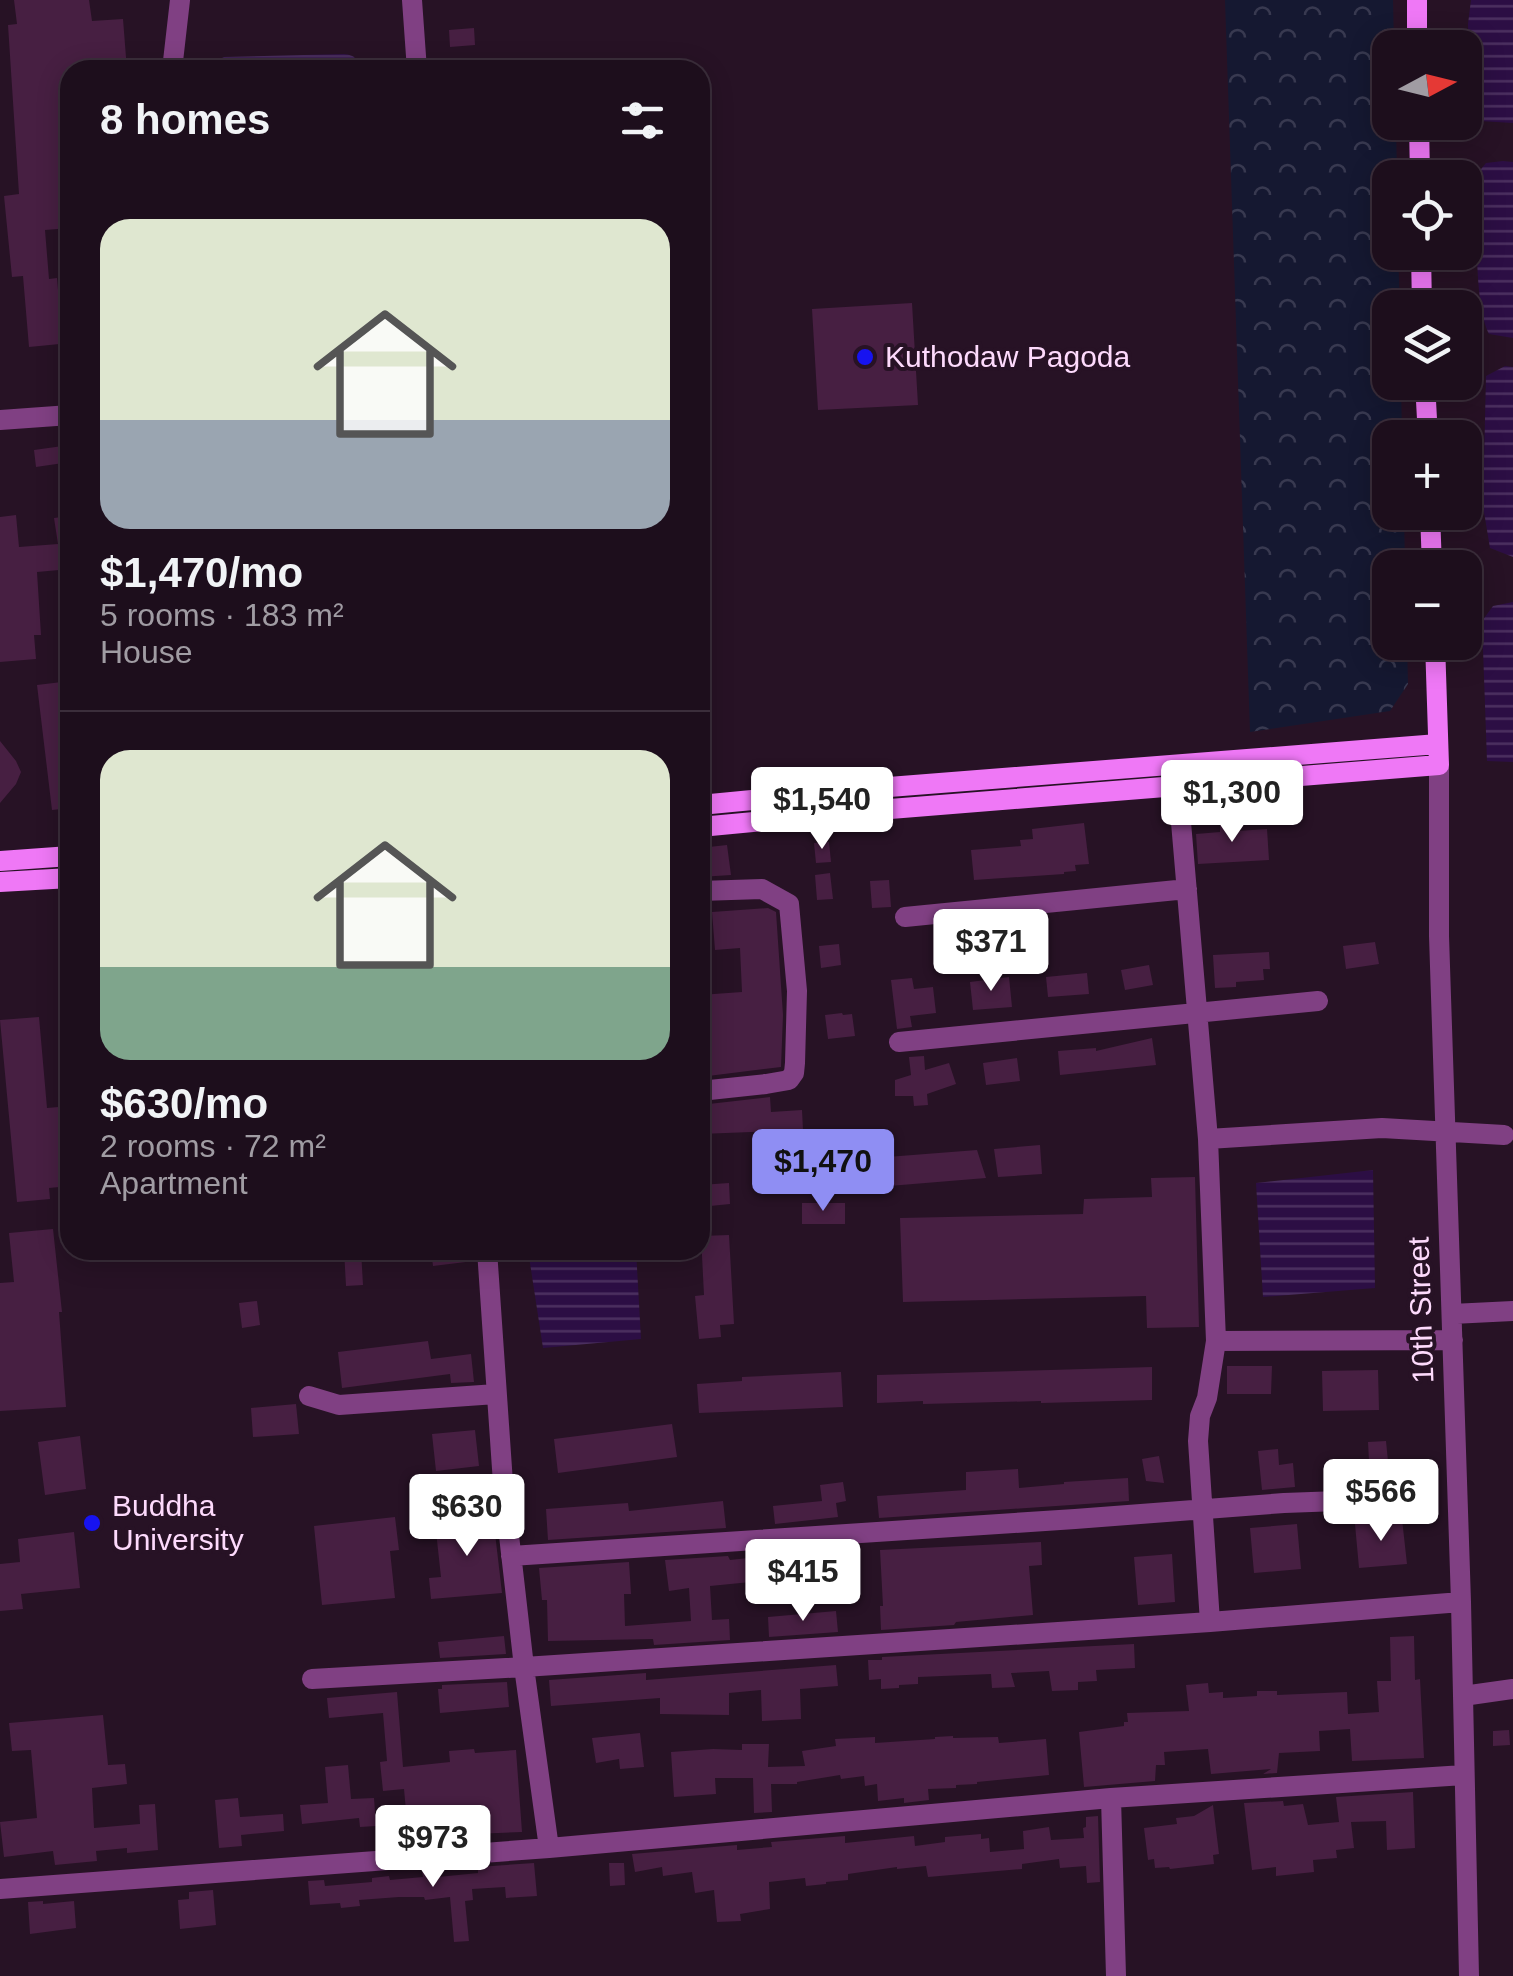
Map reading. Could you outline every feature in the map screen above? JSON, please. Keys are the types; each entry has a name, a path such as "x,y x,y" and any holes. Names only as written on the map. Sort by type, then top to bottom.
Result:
{"main road":[{"path":"1416,0 1417,30"},
{"name":"10th Street","path":"1436,660 1439,754"},
{"path":"710,825 889,798 1439,754"},
{"path":"710,805 1178,786 1265,769"},
{"path":"0,861 60,857"},
{"path":"0,882 60,879"}],"street":[{"path":"173,60 180,0"},
{"path":"412,0 415,60"},
{"path":"0,420 60,416"},
{"name":"10th Street","path":"1439,754 1439,936 1468,1976"},
{"path":"1178,786 1208,1139 1216,1341 1198,1427 1210,1622"},
{"path":"710,890 762,889 789,904 797,991 795,1063 789,1080 710,1089"},
{"path":"905,917 1187,890"},
{"path":"899,1042 1318,1001"},
{"path":"1208,1139 1382,1128 1504,1135"},
{"path":"488,1260 512,1556 548,1848"},
{"path":"1452,1314 1513,1311"},
{"path":"1216,1341 1453,1340"},
{"path":"309,1396 339,1405 496,1394"},
{"path":"512,1556 1366,1500"},
{"path":"312,1679 1210,1622 1460,1602"},
{"path":"1463,1696 1513,1689"},
{"path":"0,1889 548,1848 1111,1798 1464,1774"},
{"path":"1111,1798 1116,1976"}],"green space":[{"path":"1225,0 1393,0 1394,30 1372,30 1372,140 1396,140 1397,160 1372,160 1372,270 1399,270 1399,290 1372,290 1372,400 1401,400 1402,420 1372,420 1372,530 1404,530 1405,550 1372,550 1372,660 1407,660 1408,684 1390,711 1250,732"}],"shaded area":[{"path":"1471,0 1513,0 1513,123 1482,121 1482,30 1468,30"},
{"path":"344,54 356,60 218,60"},
{"path":"1513,162 1513,338 1489,334 1482,310 1478,270 1482,270 1482,168 1486,163"},
{"path":"1505,366 1513,367 1513,557 1490,548 1483,506 1486,376"},
{"path":"1513,602 1513,762 1487,761 1482,621 1493,606"},
{"path":"1373,1170 1375,1288 1263,1297 1256,1183"},
{"path":"530,1260 637,1260 641,1339 543,1348"}],"building":[{"path":"14,0 89,0 92,21 123,19 126,60 60,60 60,229 45,230 49,279 57,278 60,344 29,347 23,276 12,277 4,196 19,194 8,25 17,24"},
{"path":"474,28 475,45 450,47 449,30"},
{"name":"Kuthodaw Pagoda","path":"912,303 918,405 818,410 812,309"},
{"path":"60,446 60,463 36,467 34,450"},
{"path":"16,515 19,547 58,544 54,518 60,517 60,570 37,572 41,635 34,635 36,659 0,662 0,517"},
{"path":"60,682 60,809 52,810 37,685"},
{"path":"0,741 21,772 0,803"},
{"path":"1236,820 1237,831 1267,829 1269,860 1198,864 1196,834 1220,832 1220,821"},
{"path":"1084,823 1089,864 1075,865 1076,871 974,880 971,850 1021,846 1020,840 1033,839 1032,829"},
{"path":"829,842 831,862 816,863 814,843"},
{"path":"727,845 731,875 710,876 710,847"},
{"path":"830,873 833,899 817,900 815,875"},
{"path":"889,880 891,907 872,908 870,881"},
{"path":"768,908 776,912 783,1015 781,1067 710,1076 710,994 742,992 740,948 715,950 712,912"},
{"path":"1375,942 1379,964 1346,969 1343,946"},
{"path":"839,944 841,965 821,968 819,946"},
{"path":"1269,952 1270,969 1263,969 1264,980 1215,988 1213,955"},
{"path":"1149,965 1153,985 1125,990 1121,970"},
{"path":"1087,973 1089,994 1048,997 1046,977"},
{"path":"1009,977 1012,1007 973,1010 970,982"},
{"path":"912,978 914,989 933,987 936,1013 910,1016 912,1027 897,1029 891,980"},
{"path":"852,1014 855,1036 828,1039 825,1015"},
{"path":"39,1017 47,1108 60,1107 60,1187 49,1188 50,1199 17,1202 0,1020"},
{"path":"1152,1038 1156,1065 1060,1075 1058,1051 1096,1051"},
{"path":"924,1056 925,1070 949,1063 956,1084 927,1094 928,1105 914,1106 913,1096 895,1096 895,1080 911,1075 909,1057"},
{"path":"1017,1058 1020,1081 986,1085 983,1063"},
{"path":"770,1097 771,1112 802,1110 803,1130 710,1134 710,1104"},
{"path":"1040,1145 1042,1174 998,1177 994,1149"},
{"path":"977,1150 986,1178 889,1186 887,1157"},
{"path":"1195,1177 1199,1327 1147,1328 1146,1296 903,1302 900,1218 1083,1214 1084,1199 1152,1197 1151,1178"},
{"path":"729,1183 730,1204 710,1206 710,1184"},
{"path":"802,1203 845,1203 845,1224 802,1224"},
{"path":"53,1229 66,1407 0,1411 0,1283 14,1282 9,1233"},
{"path":"729,1235 734,1324 720,1325 721,1337 699,1339 695,1296 704,1295 702,1260 710,1260 710,1236"},
{"path":"345,1260 362,1260 363,1285 346,1286"},
{"path":"432,1260 474,1260 474,1261 433,1266"},
{"path":"257,1301 260,1325 242,1328 239,1303"},
{"path":"428,1341 431,1359 471,1354 474,1382 451,1383 450,1374 342,1388 338,1352"},
{"path":"1227,1366 1272,1366 1271,1394 1227,1394"},
{"path":"1152,1367 1152,1400 877,1403 877,1375"},
{"path":"1378,1370 1379,1410 1323,1411 1322,1371"},
{"path":"841,1372 843,1407 699,1413 697,1384 742,1381 742,1377"},
{"path":"296,1404 299,1434 253,1437 251,1408"},
{"path":"672,1424 677,1457 558,1473 554,1439"},
{"path":"475,1430 479,1466 436,1471 432,1434"},
{"path":"80,1436 86,1489 45,1495 38,1442"},
{"path":"1386,1441 1388,1461 1398,1460 1400,1478 1358,1482 1356,1462 1369,1461 1368,1442"},
{"path":"1278,1449 1279,1465 1293,1463 1295,1487 1262,1490 1258,1451"},
{"path":"1159,1456 1164,1483 1146,1481 1142,1459"},
{"path":"1018,1469 1019,1488 1128,1478 1129,1501 879,1518 877,1496 966,1490 966,1472"},
{"path":"843,1482 846,1501 836,1503 838,1517 775,1524 773,1506 822,1501 820,1485"},
{"path":"723,1501 726,1528 548,1540 546,1509 628,1503 629,1511"},
{"path":"493,1516 502,1593 431,1599 429,1578 441,1577 435,1522"},
{"path":"395,1517 399,1550 390,1551 395,1598 322,1605 314,1526"},
{"path":"1402,1519 1407,1564 1359,1568 1355,1524"},
{"path":"1297,1524 1301,1569 1254,1573 1250,1528"},
{"path":"74,1532 80,1588 21,1594 23,1609 0,1611 0,1564 20,1562 18,1539"},
{"path":"1041,1542 1042,1565 1029,1566 1033,1615 881,1630 880,1550"},
{"path":"837,1548 840,1576 710,1586 712,1620 729,1619 730,1640 654,1645 653,1639 548,1641 547,1600 542,1600 539,1568 629,1562 631,1594 624,1594 625,1626 691,1621 689,1588 669,1591 665,1560 728,1556 730,1560"},
{"path":"1172,1554 1175,1602 1138,1605 1134,1557"},
{"path":"836,1611 838,1632 769,1637 768,1617"},
{"path":"504,1636 506,1654 440,1658 438,1642"},
{"path":"1414,1636 1424,1758 1352,1761 1350,1729 1319,1731 1320,1751 1279,1753 1277,1773 1263,1774 1271,1769 1211,1774 1208,1749 1164,1752 1165,1765 1156,1765 1155,1781 1084,1787 1079,1732 1124,1726 1127,1713 1189,1711 1186,1685 1208,1683 1209,1693 1223,1692 1223,1698 1257,1696 1257,1691 1277,1691 1277,1695 1347,1692 1348,1714 1379,1712 1377,1681 1391,1681 1390,1637"},
{"path":"1134,1644 1135,1668 1096,1670 1097,1681 1078,1682 1078,1690 1052,1691 1049,1671 1011,1673 1015,1687 992,1688 991,1674 918,1677 918,1684 881,1689 881,1679 869,1680 868,1660 882,1657"},
{"path":"836,1665 838,1686 800,1689 801,1719 762,1721 761,1690 729,1693 729,1715 660,1714 660,1698 551,1706 549,1680 646,1673 646,1680"},
{"path":"507,1682 509,1707 440,1713 438,1689 442,1685"},
{"path":"397,1692 403,1767 450,1762 449,1751 516,1750 522,1832 473,1834 473,1828 408,1833 404,1789 383,1791 380,1762 387,1761 383,1713 329,1718 327,1698"},
{"path":"103,1715 108,1765 125,1764 127,1784 92,1788 94,1828 140,1824 139,1805 155,1804 158,1850 96,1851 97,1861 55,1865 53,1851 4,1857 0,1822 37,1818 31,1750 12,1751 9,1723"},
{"path":"1509,1730 1510,1745 1493,1746 1493,1731"},
{"path":"640,1733 644,1767 620,1769 619,1759 596,1763 592,1738"},
{"path":"953,1736 998,1737 999,1743 1046,1739 1049,1775 928,1789 929,1800 904,1803 904,1798 878,1801 877,1784 865,1786 864,1776 841,1779 840,1775 797,1784 771,1784 772,1812 754,1813 753,1778 715,1778 716,1794 674,1797 671,1752 742,1750 742,1744 769,1744 768,1767 805,1766 802,1751 836,1746 835,1739 875,1737 875,1743"},
{"path":"348,1765 351,1799 374,1798 376,1826 360,1827 359,1818 302,1824 300,1805 328,1803 325,1767"},
{"path":"1413,1792 1415,1848 1387,1850 1386,1821 1351,1822 1354,1848 1336,1850 1337,1858 1313,1860 1314,1872 1276,1876 1276,1867 1252,1870 1244,1803 1303,1804 1308,1825 1339,1822 1336,1797"},
{"path":"238,1798 240,1817 283,1814 284,1831 241,1835 242,1846 219,1848 215,1800"},
{"path":"1213,1805 1219,1854 1213,1855 1214,1864 1155,1868 1154,1859 1148,1860 1144,1828 1177,1824 1176,1818 1194,1816"},
{"path":"1098,1816 1100,1882 1087,1883 1086,1866 1060,1868 1059,1859 1022,1864 1022,1869 928,1877 926,1866 897,1867 848,1874 848,1880 826,1884 806,1886 805,1878 769,1882 770,1909 740,1914 741,1921 717,1922 714,1890 695,1893 692,1872 663,1876 662,1867 635,1872 632,1854 737,1845 737,1850 772,1847 771,1842 845,1836 845,1843 914,1836 915,1846 945,1842 945,1837 981,1834 981,1839 989,1838 990,1852 1024,1849 1023,1831 1049,1827 1051,1840 1084,1838 1086,1817"},
{"path":"534,1863 537,1896 506,1898 505,1887 472,1889 473,1900 465,1901 469,1941 454,1942 450,1897 359,1900 360,1906 341,1908 340,1903 310,1905 308,1881 324,1880 325,1886 372,1882 372,1878 389,1876 390,1880 423,1877 422,1872 437,1871 438,1877 478,1873 478,1867"},
{"path":"609,1863 624,1863 625,1885 610,1886"},
{"path":"213,1890 216,1925 180,1929 178,1900 189,1899 189,1892"},
{"path":"74,1901 76,1928 30,1934 28,1902"}],"place":[{"name":"Kuthodaw Pagoda","path":"865,357"},
{"name":"Buddha University","path":"92,1523"}]}
